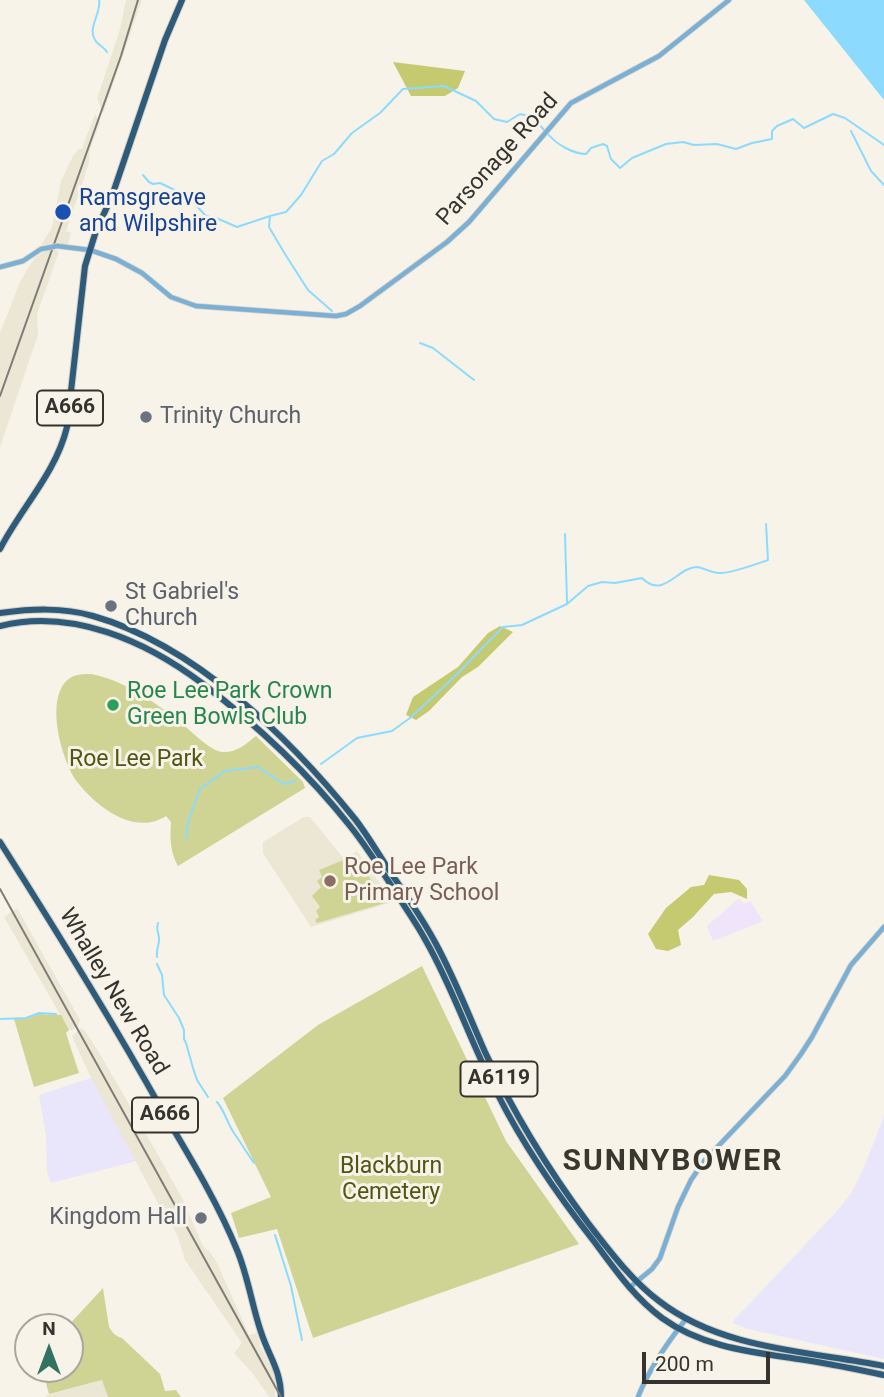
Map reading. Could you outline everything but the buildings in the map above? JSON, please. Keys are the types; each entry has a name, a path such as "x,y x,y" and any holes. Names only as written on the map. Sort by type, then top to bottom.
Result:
{"highway":[{"name":"A666","path":"0,549 53,464 66,434 85,267 100,223 113,196 165,40 182,0"},
{"name":"A6119","path":"0,613 34,610 91,615 153,639 215,680 247,706 323,781 356,821 434,940 486,1054 526,1133 564,1190 615,1258 660,1303 686,1319 741,1339 884,1367"},
{"name":"A6119","path":"0,626 25,621 71,623 122,637 147,648 178,665 223,699 316,785 359,838 425,939 496,1093 535,1159 567,1207 629,1288 661,1317 678,1329 739,1350 882,1375"},
{"name":"Whalley New Road","path":"0,842 126,1047 223,1219 239,1254 260,1331 278,1369 281,1397"}],"street":[{"name":"Parsonage Road","path":"0,267 23,261 40,249 57,246 90,250 122,262 142,273 171,297 196,306 336,316 346,314 447,242 469,222 570,103 659,56 729,0"},
{"path":"629,1288 652,1269 660,1258 678,1207 704,1161 785,1076 812,1037 851,965 884,927"},
{"path":"638,1397 643,1383 686,1319"}],"shaded area":[{"path":"126,0 142,0 103,113 97,99 120,29"},
{"path":"95,114 100,123 66,231 71,233 68,244 41,245 52,227 61,181 73,156 82,149"},
{"path":"54,249 59,252 37,314 38,335 0,447 0,333 29,266 43,252"},
{"name":"Roe Lee Park Primary School","path":"304,817 310,817 345,860 357,851 393,902 311,927 263,853 263,842"},
{"path":"739,898 744,904 750,901 763,921 713,941 707,926"},
{"path":"17,908 80,1020 78,1026 72,1030 69,1030 4,917"},
{"path":"81,1028 103,1059 183,1200 203,1246 218,1265 249,1335 257,1333 260,1346 275,1375 275,1397 269,1397 234,1353 242,1343 185,1260 177,1234 91,1078 76,1045 72,1036"},
{"path":"91,1078 137,1161 51,1183 47,1172 46,1136 39,1095"},
{"path":"884,1116 884,1359 748,1329 733,1323 852,1192"},
{"path":"103,1380 110,1397 46,1397 46,1395"}],"green space":[{"path":"393,62 465,71 458,88 445,96 411,96"},
{"path":"500,626 513,632 478,667 462,677 429,711 416,720 406,715 413,697 458,667 488,633"},
{"name":"Roe Lee Park","path":"91,674 115,681 148,699 217,751 236,749 256,736 303,782 305,788 178,866 171,845 171,822 166,816 142,823 130,821 106,810 78,783 66,761 58,730 58,699 62,687 70,678"},
{"path":"356,855 385,903 317,923 315,920 319,917 316,911 320,907 312,896 321,887 317,881 322,877 319,870"},
{"path":"709,875 739,880 747,889 747,899 731,892 714,894 678,930 681,945 668,951 656,949 648,934 666,908 691,887 704,885"},
{"name":"Blackburn Cemetery","path":"422,966 506,1141 579,1244 313,1338 277,1229 239,1238 231,1213 271,1197 223,1098 318,1025"},
{"path":"39,1014 61,1015 69,1030 66,1033 79,1073 34,1087 14,1019 26,1019"},
{"path":"103,1288 111,1331 160,1374 165,1391 176,1390 181,1397 108,1397 102,1380 49,1394 46,1383 84,1383 84,1313 80,1313"}],"water":[{"path":"804,0 884,0 884,100"}],"waterway":[{"path":"99,0 93,35 107,52"},
{"path":"143,175 149,182 160,183 190,199 206,216 237,227 286,212 301,195 322,161 334,154 352,133 380,113 403,89 444,86 476,101 494,119 507,122 520,114 533,117 544,130"},
{"path":"548,134 565,148 581,154 603,144 607,146 611,159 620,168 632,158 666,144 717,144 736,149 772,139 772,131 777,126 793,119 804,128 833,114 845,118 884,145"},
{"path":"851,131 871,171 884,185"},
{"path":"270,216 269,227 308,290 332,311"},
{"path":"420,343 433,348 474,380"},
{"path":"321,764 357,738 392,731 410,718 503,627 522,625 567,604 588,586 602,582 615,583 642,578 657,586 690,568 724,573 768,560 766,524"},
{"path":"565,534 567,602"},
{"path":"186,839 188,822 200,789 225,771 258,767 284,784 295,781"},
{"path":"157,957 158,923"},
{"path":"157,964 162,975 164,995 179,1018 197,1080 208,1097"},
{"path":"0,1019 26,1018 39,1013 56,1014"},
{"path":"217,1102 254,1163"},
{"path":"275,1235 291,1286 302,1340"}],"railway":[{"path":"0,396 121,56 138,0"},
{"path":"0,889 281,1397"}],"place":[{"name":"Ramsgreave and Wilpshire","path":"63,212"},
{"name":"Trinity Church","path":"146,417"},
{"name":"St Gabriel's Church","path":"111,606"},
{"name":"Roe Lee Park Crown Green Bowls Club","path":"113,705"},
{"name":"Roe Lee Park Primary School","path":"330,881"},
{"name":"Kingdom Hall","path":"201,1218"}],"district":[{"name":"SUNNYBOWER","path":"673,1162"}]}
